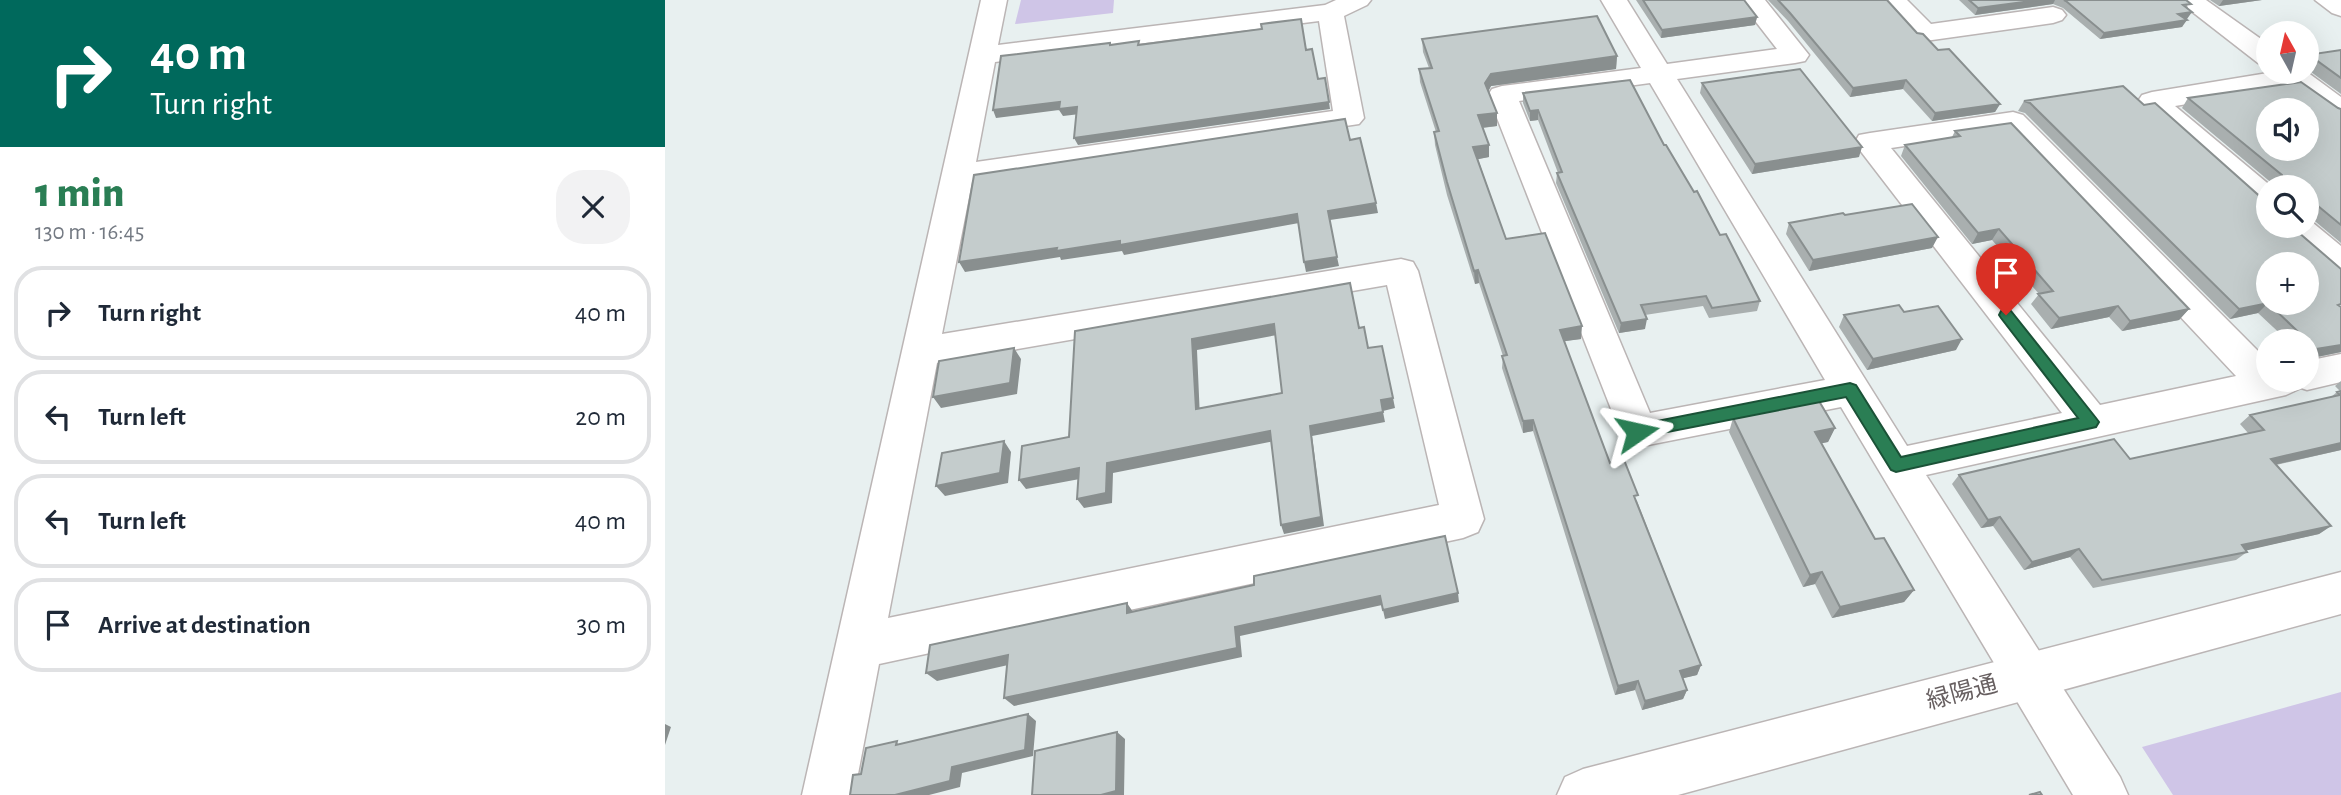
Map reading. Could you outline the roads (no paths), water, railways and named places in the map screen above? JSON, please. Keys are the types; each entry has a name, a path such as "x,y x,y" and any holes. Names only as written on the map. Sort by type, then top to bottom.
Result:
{"street":[{"path":"828,795 994,0"},
{"path":"983,55 1330,12 1358,0"},
{"path":"1614,0 1896,465 2029,674 2102,795"},
{"path":"1752,0 1795,55 1502,95 1637,432 1850,390"},
{"path":"1893,0 1925,33 2053,15 2036,0"},
{"path":"2190,0 2256,48"},
{"path":"2328,0 2341,8"},
{"path":"959,174 1349,118 1330,12"},
{"path":"2256,82 2152,101 2256,191"},
{"path":"2305,84 2341,110"},
{"path":"2091,422 1870,142 2013,121 2256,361"},
{"path":"2310,238 2341,265"},
{"path":"859,646 1463,519 1401,271 920,352"},
{"path":"2319,373 2341,368"},
{"path":"1896,465 2256,387"},
{"name":"緑陽通","path":"1583,795 2341,593"}]}
